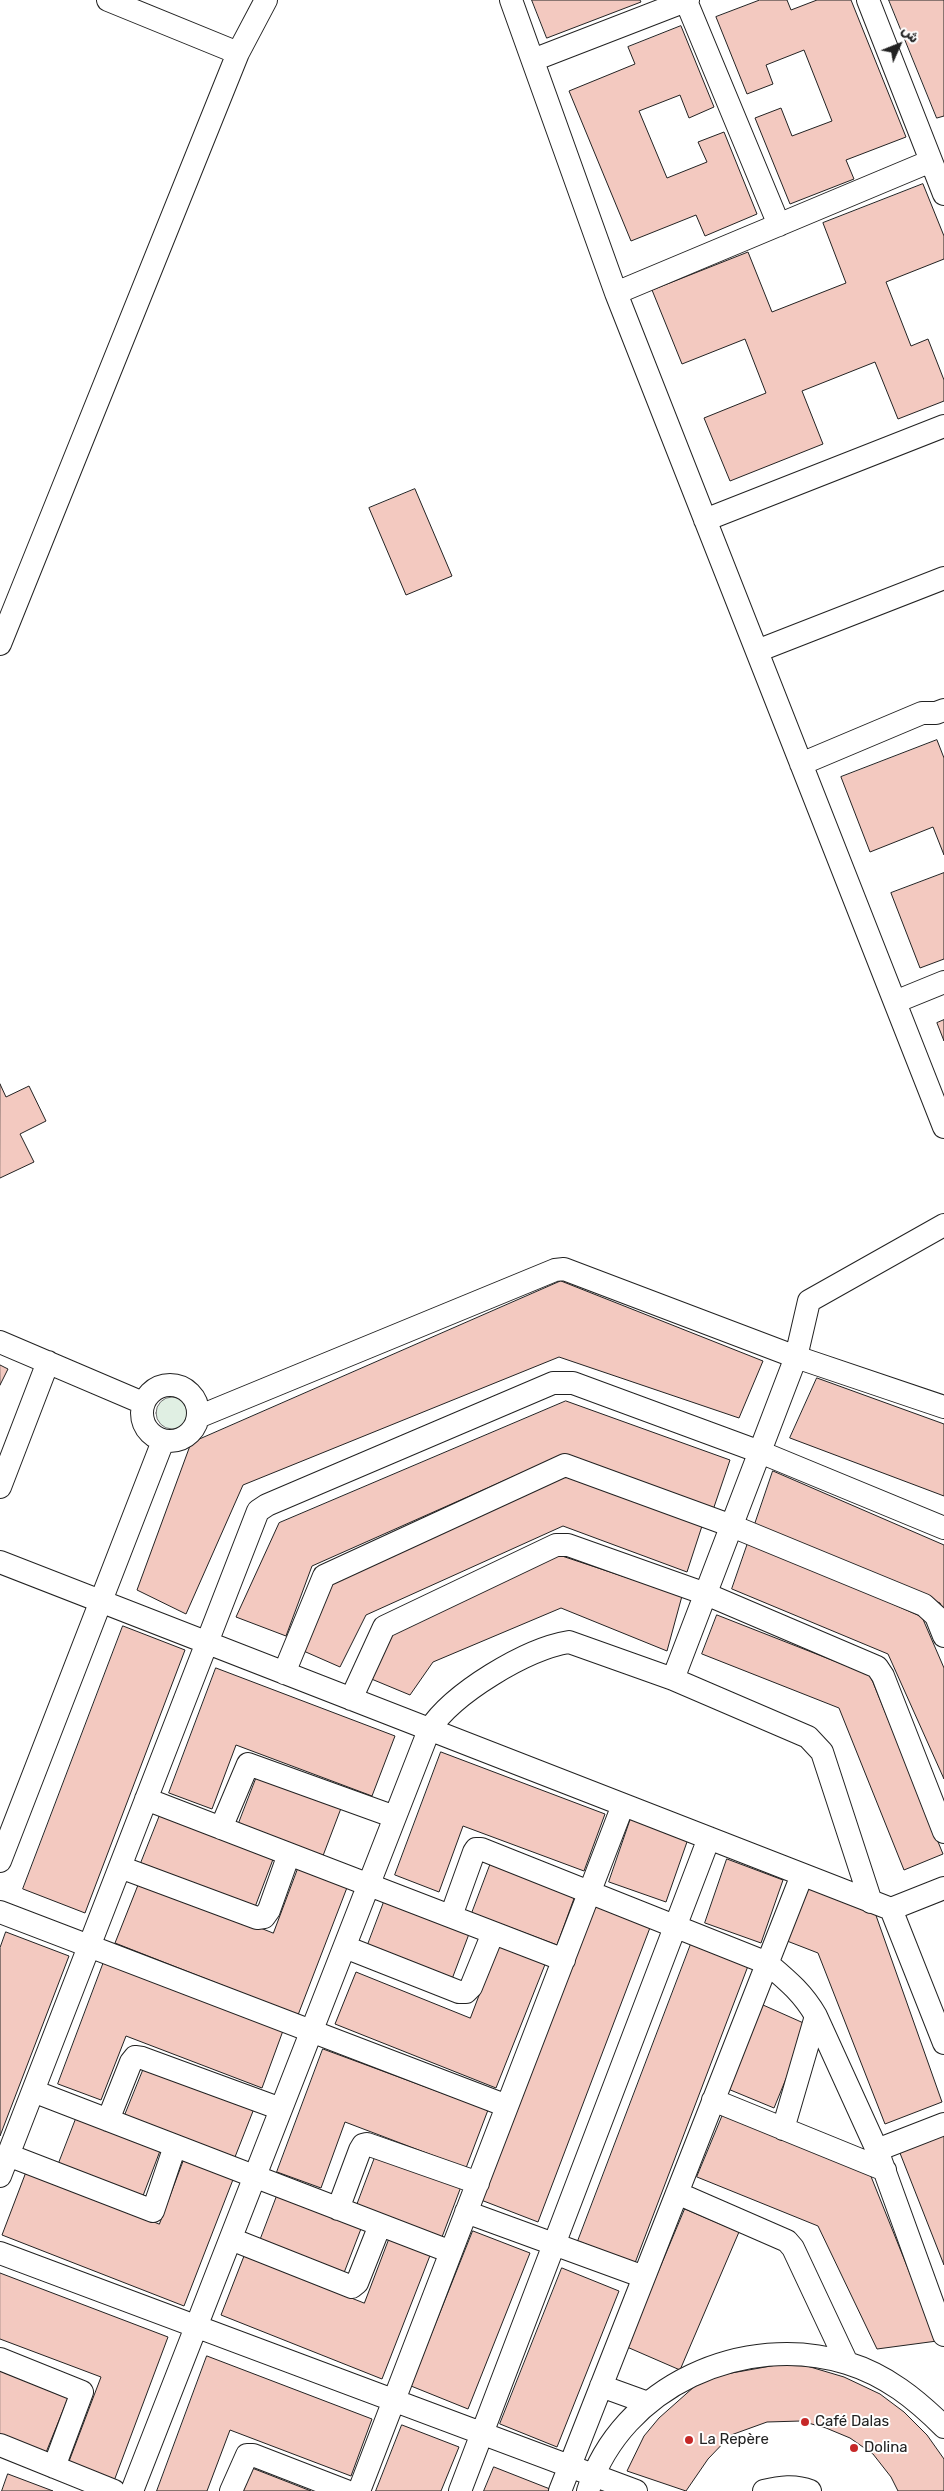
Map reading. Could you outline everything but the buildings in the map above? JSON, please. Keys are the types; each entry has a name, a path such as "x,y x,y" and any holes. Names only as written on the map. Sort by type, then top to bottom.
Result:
{"street":[{"path":"108,0 238,53"},
{"path":"0,644 238,53 266,0"},
{"path":"511,0 616,293 944,1127"},
{"path":"533,60 687,0 779,225"},
{"path":"868,0 944,194"},
{"path":"616,293 931,161"},
{"path":"705,520 944,426"},
{"path":"757,651 944,578"},
{"path":"801,764 922,714 944,710"},
{"path":"895,1002 944,982"},
{"path":"673,1679 796,1357 810,1301 944,1225"},
{"path":"198,1417 555,1270 564,1269 796,1357 944,1408"},
{"path":"0,1342 143,1403"},
{"path":"0,1487 48,1362"},
{"path":"0,2176 258,1511 267,1505 553,1383 573,1383 760,1452 944,1528"},
{"path":"177,1385 187,1390 194,1397 198,1407 198,1417 190,1434 182,1440 163,1441 154,1437 143,1421 143,1403 149,1394 157,1388 177,1385"},
{"path":"0,1861 163,1441"},
{"path":"284,1673 324,1576 561,1467 570,1466 732,1526 924,1605 936,1616 944,1636"},
{"path":"351,1699 384,1627 556,1545 568,1545 706,1594 877,1668 883,1676 944,1832"},
{"path":"0,1562 881,1906 944,1888"},
{"path":"132,2491 429,1730 447,1706 495,1673 558,1644 569,1642 585,1646 673,1679 808,1737 817,1744 822,1752 881,1906 944,2043"},
{"path":"221,1828 248,1764 395,1817"},
{"path":"146,1799 564,1960"},
{"path":"359,2491 623,1805"},
{"path":"460,2491 709,1838"},
{"path":"451,1916 476,1849 481,1848 767,1964 795,1987 807,2000 816,2016 881,2160 944,2335"},
{"path":"120,1867 257,1918 264,1917 269,1910 289,1854"},
{"path":"560,2491 802,1875"},
{"path":"0,1912 507,2106"},
{"path":"344,1947 459,1992 466,1992 471,1987 493,1933"},
{"path":"783,2128 816,2016"},
{"path":"108,2120 131,2062 135,2057 281,2109"},
{"path":"33,2091 451,2252"},
{"path":"713,2100 783,2128 881,2160 944,2124"},
{"path":"338,2208 360,2150 367,2144 478,2183"},
{"path":"8,2154 153,2211 175,2146"},
{"path":"677,2193 787,2241 793,2248 847,2363"},
{"path":"466,2212 644,2277"},
{"path":"231,2239 352,2287 357,2283 380,2225"},
{"path":"0,2253 570,2466 591,2483 636,2491"},
{"path":"591,2483 616,2436 648,2403 682,2379 722,2362 755,2356 805,2354 847,2363 884,2378 917,2401 944,2427"},
{"path":"0,2359 82,2392 54,2467"},
{"path":"601,2386 648,2403"},
{"path":"0,2445 114,2491"},
{"path":"230,2491 247,2455 253,2455 346,2491"},
{"path":"764,2491 778,2487 801,2488 810,2491"}],"green space":[{"path":"172,1397 184,1401 188,1413 184,1425 172,1429 160,1425 156,1413 160,1401"}],"place":[{"name":"Café Dalas","path":"805,2422"},
{"name":"La Repère","path":"689,2440"},
{"name":"Dolina","path":"854,2448"}]}
